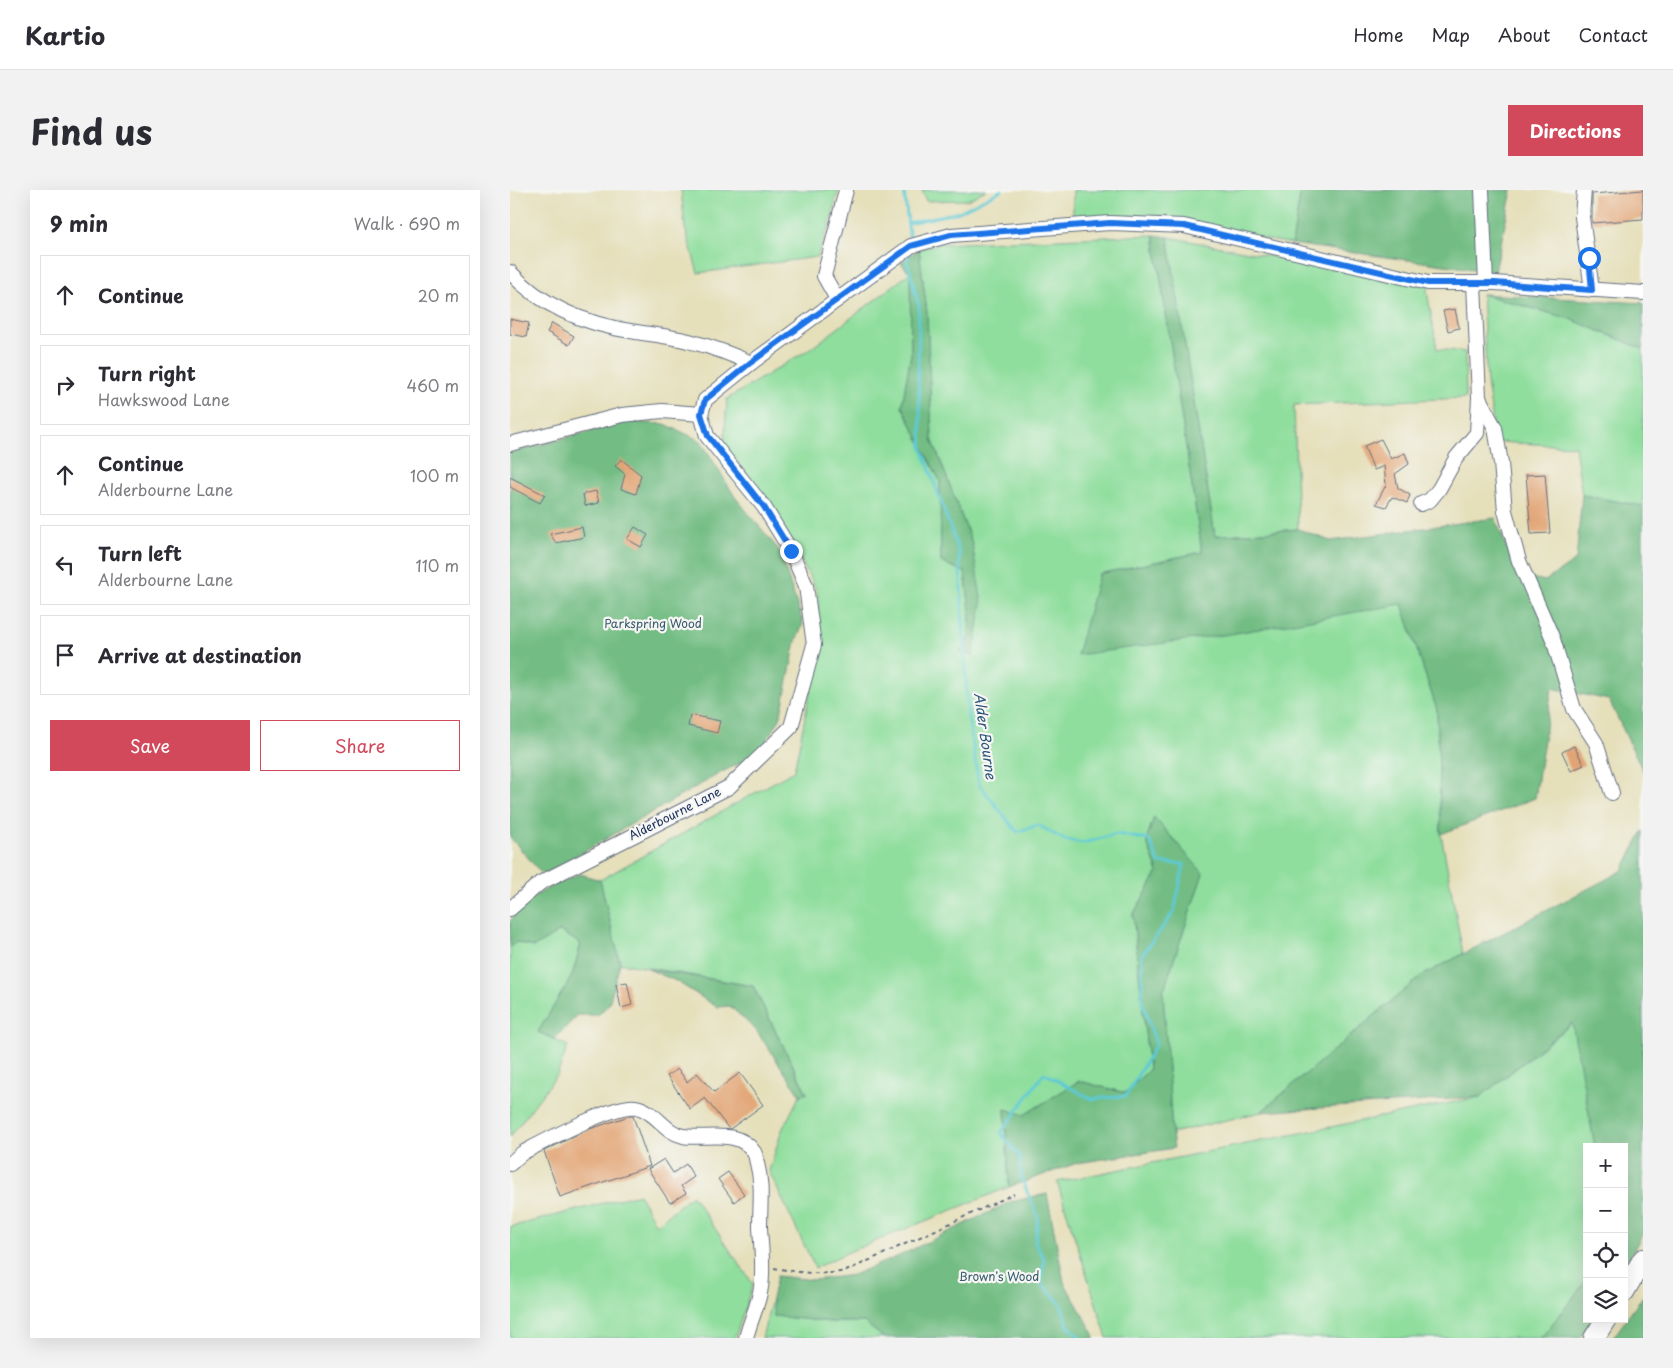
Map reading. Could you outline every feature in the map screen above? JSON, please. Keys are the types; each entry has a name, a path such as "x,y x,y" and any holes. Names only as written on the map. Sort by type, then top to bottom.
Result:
{"highway":[{"path":"1628,1285 1643,1259"},
{"path":"1594,1338 1603,1323"}],"street":[{"path":"837,299 824,276 846,190"},
{"path":"1421,504 1430,500 1439,489 1456,458 1477,433 1482,190"},
{"path":"1584,190 1582,217 1592,290"},
{"path":"510,444 622,415 662,411 701,414 705,400 750,363 911,246 951,235 1110,223 1184,226 1428,283 1480,283 1643,293"},
{"path":"510,272 532,293 552,306 591,323 696,342 724,351 750,363"},
{"path":"1479,398 1495,428 1501,463 1504,511 1519,561 1553,638 1574,709 1596,743 1612,793"},
{"name":"Alderbourne Lane","path":"510,909 540,883 729,787 791,727 814,646 806,586 791,551 764,507 708,436 701,414"},
{"path":"510,1164 522,1153 615,1109 628,1106 648,1111 665,1126 682,1136 720,1136 741,1140 754,1153 761,1176 760,1235 763,1266 761,1289 746,1338"}],"path":[{"path":"763,1266 812,1274 846,1271 1014,1194"}],"green space":[{"path":"681,190 838,190 831,221 817,257 698,273 685,228"},
{"path":"922,190 986,190 968,200 926,201"},
{"path":"1073,190 1301,190 1292,244 1213,230 1162,216 1073,218"},
{"path":"1301,190 1512,190 1495,272 1292,244"},
{"path":"1154,235 1202,552 1099,574 1402,604 1437,710 1441,834 1463,954 1421,976 1261,1112 1172,1133 1163,992 1203,873 1146,840 1158,872 1133,915 1149,1070 1125,1093 1079,1081 1024,1115 1005,1109 1009,1187 844,1254 815,1268 769,1171 782,1130 800,1095 807,1093 753,986 620,963 600,880 794,771 821,639 817,591 777,515 724,444 727,399 813,347 910,273 911,354 902,406 940,481 941,562 965,572 970,610 969,637 960,651 973,656 972,543 932,439 927,313 919,249 938,244"},
{"path":"1154,235 1168,237 1215,536 1298,529 1330,541 1495,518 1517,575 1545,581 1576,560 1582,495 1643,506 1643,771 1609,700 1552,688 1535,798 1441,834 1437,710 1402,604 1230,634 1077,655 1099,574 1202,552"},
{"path":"1168,237 1429,286 1427,291 1437,349 1465,352 1466,398 1294,405 1298,529 1215,536"},
{"path":"919,249 927,313 932,439 972,543 982,604 973,656 960,651 969,637 970,610 965,572 941,562 940,481 902,406 911,354 910,273 901,263"},
{"path":"1482,294 1570,319 1643,349 1643,506 1582,495 1575,446 1496,442 1487,382"},
{"path":"1482,294 1643,303 1643,349 1570,319"},
{"name":"Parkspring Wood","path":"626,422 665,424 701,441 735,497 779,550 803,623 796,641 780,719 758,754 722,772 543,875 510,837 510,453"},
{"path":"1154,817 1203,873 1163,992 1174,1148 1077,1163 1009,1187 1005,1109 1024,1115 1079,1081 1125,1093 1149,1070 1133,915 1158,872 1146,840"},
{"path":"1643,831 1643,1233 1628,1260 1628,1143 1594,1143 1572,1023 1480,1097 1261,1112 1421,976 1622,871"},
{"path":"580,874 600,880 620,963 609,1004 598,1015 578,1015 554,1039 538,1032 572,976 581,944 560,931 534,947 516,942 510,948 510,921 526,901"},
{"path":"560,931 581,944 572,976 538,1032 568,1046 557,1075 510,1137 510,948 516,942 534,947"},
{"path":"648,969 753,986 807,1094 800,1095 756,1030 730,1006 717,1007 676,981"},
{"path":"1573,1023 1594,1143 1583,1143 1583,1285 1541,1338 1107,1338 1057,1182 1480,1097"},
{"path":"639,1194 656,1225 692,1195 753,1284 735,1338 510,1338 510,1227"},
{"name":"Brown's Wood","path":"1047,1194 1064,1282 1094,1334 1094,1338 884,1338 864,1322 831,1322 774,1316 772,1299 777,1276 814,1280 853,1275 899,1256 1010,1202"},
{"path":"1583,1285 1583,1323 1589,1323 1580,1338 1541,1338"},
{"path":"1643,1296 1643,1338 1613,1338 1624,1323 1628,1323 1628,1317"},
{"path":"772,1299 774,1316 831,1322 864,1322 884,1338 762,1338"}],"building":[{"path":"1643,190 1643,219 1592,223 1592,194"},
{"path":"1455,309 1459,328 1448,331 1443,311"},
{"path":"510,319 529,323 526,337 510,334"},
{"path":"552,323 574,336 569,345 547,332"},
{"path":"1381,439 1391,459 1405,453 1409,464 1395,474 1398,488 1410,495 1407,503 1392,497 1386,507 1376,504 1386,485 1384,466 1374,470 1364,446"},
{"path":"621,459 641,475 636,494 621,489 625,474 615,466"},
{"path":"1545,474 1550,533 1531,534 1526,475"},
{"path":"510,477 545,495 540,503 510,487"},
{"path":"596,491 599,503 585,506 583,494"},
{"path":"582,527 584,537 556,543 550,534"},
{"path":"635,527 648,535 641,547 627,539"},
{"path":"690,715 720,721 717,733 688,726"},
{"path":"1574,746 1584,765 1571,771 1562,752"},
{"path":"627,982 632,1005 621,1008 616,984"},
{"path":"678,1069 687,1082 697,1073 714,1092 740,1073 763,1105 730,1129 705,1098 690,1109 667,1076"},
{"path":"633,1116 650,1166 560,1197 544,1151 587,1130"},
{"path":"664,1159 673,1173 686,1164 694,1177 681,1186 686,1193 670,1203 648,1169"},
{"path":"728,1172 744,1194 734,1202 718,1179"}],"waterway":[{"name":"Alder Bourne","path":"904,190 910,241"},
{"path":"908,223 959,212 1002,190"},
{"name":"Alder Bourne","path":"910,252 907,261 919,307 918,375 922,448 959,552 968,715 979,784 1017,832 1038,825 1065,840 1083,843 1117,834 1149,840 1159,863 1184,864 1174,912 1142,955 1142,1001 1156,1044 1126,1096 1091,1099 1044,1073 1001,1133 1020,1157 1021,1177 1038,1217 1035,1243 1044,1259 1041,1283 1061,1304 1068,1326 1081,1338"}],"route":[{"path":"791,551 764,507 708,436 701,414 705,400 750,363 911,246 951,235 1110,223 1184,226 1428,283 1474,282 1592,290 1589,258"}]}
